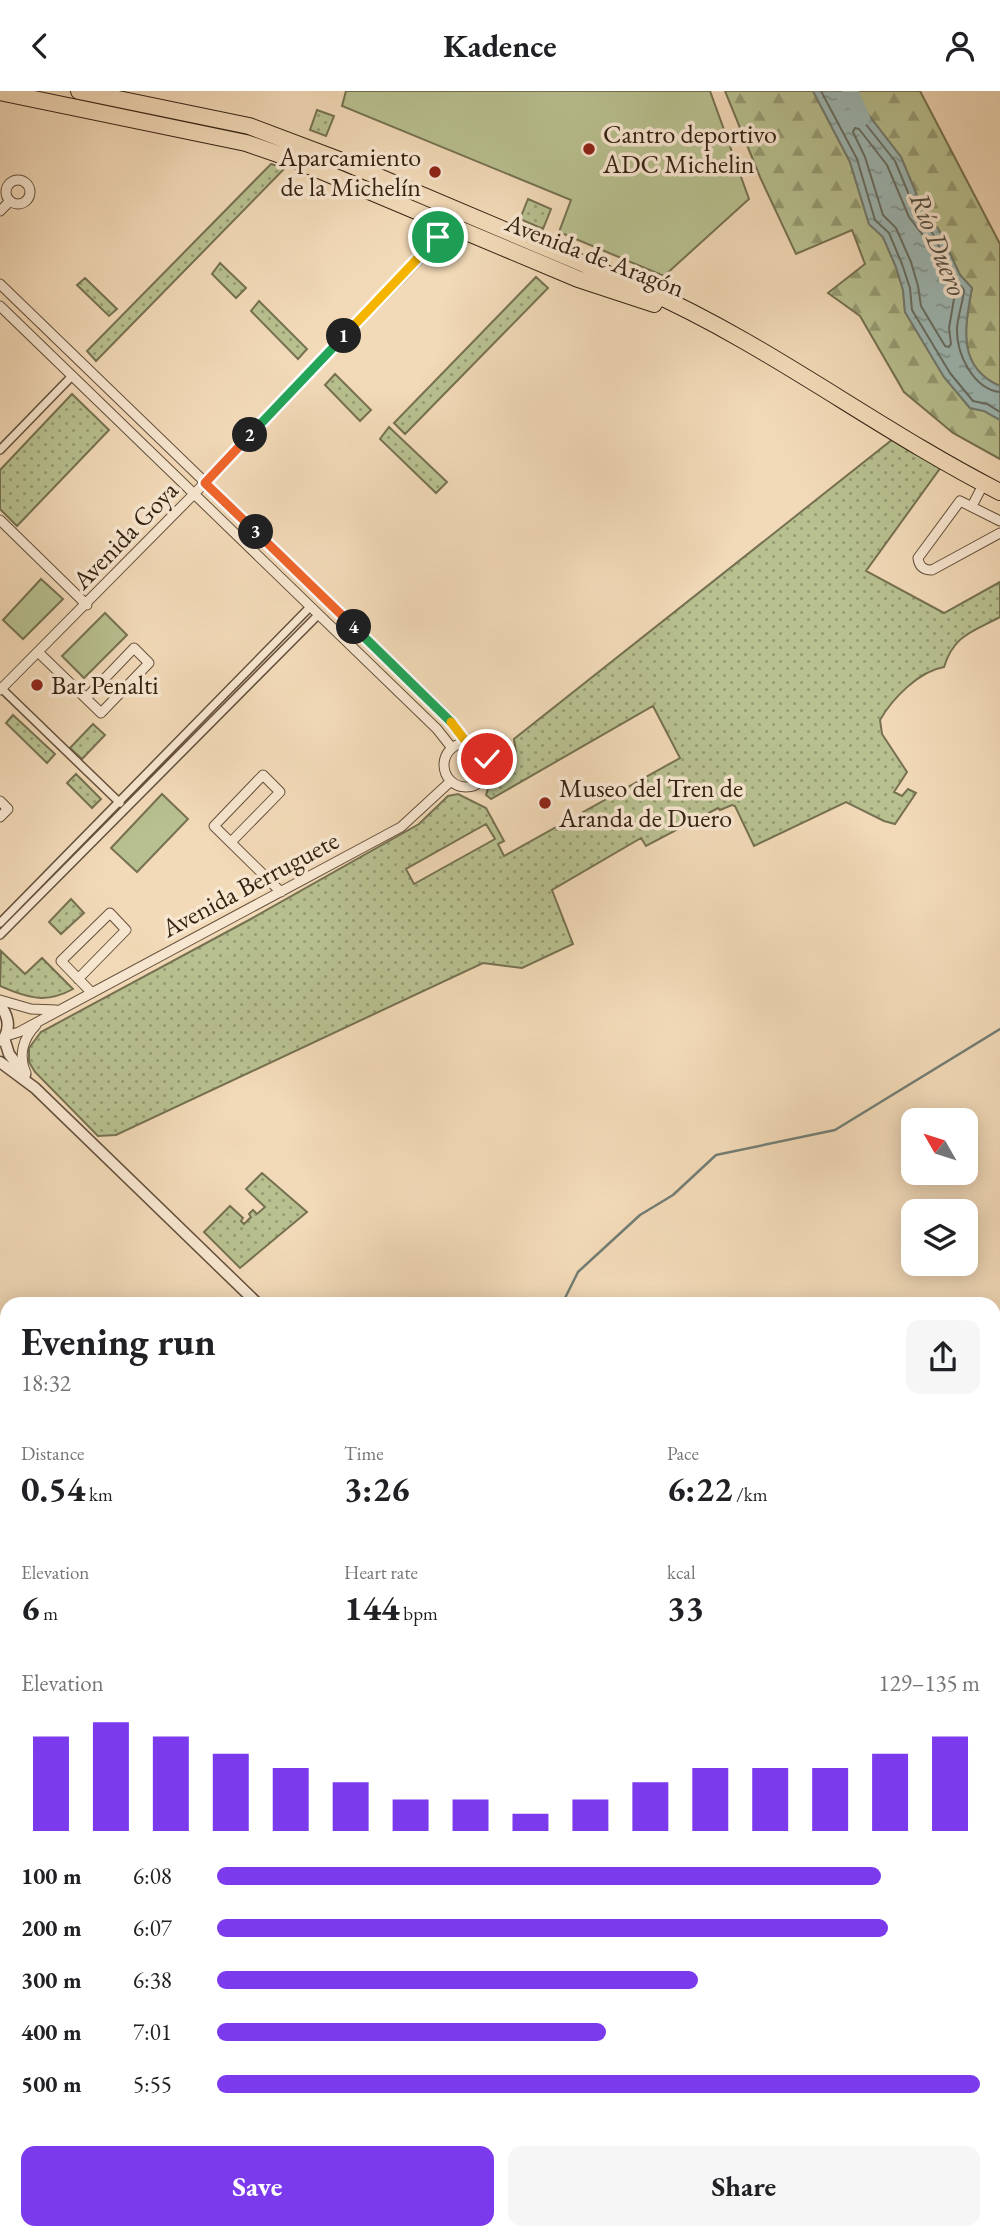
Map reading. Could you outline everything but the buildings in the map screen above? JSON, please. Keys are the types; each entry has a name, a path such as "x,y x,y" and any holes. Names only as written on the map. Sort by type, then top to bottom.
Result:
{"highway":[{"name":"Avenida de Aragón","path":"79,91 249,126 339,160 676,304 1000,492"},
{"name":"Avenida de Aragón","path":"0,92 246,143 295,160 578,279 667,308 731,334"}],"street":[{"path":"0,211 10,201"},
{"path":"450,224 500,236 507,232"},
{"name":"Avenida Goya","path":"1,688 87,605 450,224"},
{"path":"0,284 450,719 467,743"},
{"path":"0,306 437,729 452,748"},
{"path":"0,450 72,376"},
{"path":"972,506 984,484"},
{"path":"1000,520 960,501 918,558 919,563 922,568 932,570 1000,533"},
{"path":"0,520 87,605"},
{"path":"159,769 193,728 310,607"},
{"path":"0,935 13,916 125,802 199,734 318,615"},
{"path":"285,633 293,640"},
{"path":"38,652 101,713 149,663 134,648 86,698"},
{"path":"251,668 258,675"},
{"path":"1,688 125,802"},
{"path":"221,699 228,705"},
{"path":"193,728 199,734"},
{"path":"467,743 483,750 488,770 482,780 472,786 461,786 451,781 444,764 452,748 467,743"},
{"path":"231,842 280,792 263,775 214,826 281,892"},
{"name":"Avenida Berruguete","path":"3,1039 401,827 451,781"},
{"path":"0,801 8,809 0,817"},
{"path":"78,979 126,930 110,913 61,961 78,979 92,993"},
{"path":"0,923 13,916"},
{"path":"0,1002 31,1009 58,1010"},
{"path":"0,1002 8,1021 3,1039 9,1054 33,1084 251,1297"},
{"path":"33,1084 23,1067 23,1047 31,1030 42,1020"},
{"path":"0,1062 33,1084"}],"green space":[{"name":"Cantro deportivo ADC Michelin","path":"346,91 710,91 749,199 664,276 559,232 571,200 342,106"},
{"path":"725,91 813,91 850,162 869,224 883,237 896,267 903,290 905,312 944,377 970,408 984,411 1000,420 1000,459 953,433 904,392 860,316 828,293 865,264 852,230 796,254 760,177"},
{"path":"850,91 920,91 1000,244 1000,386 986,378 970,357 966,331 972,288 960,275 939,230 923,210 901,157"},
{"path":"317,110 334,116 326,136 310,130"},
{"path":"271,164 285,168 96,361 87,351"},
{"path":"528,199 551,209 543,229 520,219"},
{"path":"220,263 246,288 236,298 212,274"},
{"path":"536,277 548,288 405,434 394,423"},
{"path":"85,278 117,309 109,316 77,285"},
{"path":"259,301 307,349 298,359 251,311"},
{"path":"335,374 371,410 360,421 325,385"},
{"path":"72,394 109,430 17,526 0,509 0,470"},
{"path":"389,427 447,482 436,493 380,439"},
{"path":"893,439 941,467 866,571 944,613 1000,582 1000,617 959,641 944,667 925,674 907,687 880,720 882,734 907,772 894,792 902,796 908,789 916,793 895,824 846,802 754,846 735,806 732,805 720,810 718,808 646,846 641,838 552,890 573,944 522,968 483,963 116,1135 98,1136 35,1072 29,1062 29,1048 41,1032 249,920 419,824 448,796 458,794 486,808 504,841 498,844 504,856 680,758 653,706 491,799 486,795 497,762 500,758 516,753 514,739","holes":["486,824 495,839 414,884 406,869"]},
{"path":"41,579 63,599 23,639 3,620"},
{"path":"105,613 127,635 84,678 62,656"},
{"path":"13,715 55,754 47,763 6,723"},
{"path":"93,724 105,735 82,759 70,748"},
{"path":"76,774 101,799 92,808 67,783"},
{"path":"162,794 188,819 137,872 111,848"},
{"path":"71,899 84,913 61,934 49,922"},
{"path":"1,951 25,974 42,958 73,989 54,997 36,998 0,986"},
{"path":"262,1173 307,1212 240,1268 204,1232 230,1206 243,1218 241,1221 244,1224 251,1217 249,1214 253,1210 257,1214 265,1207 246,1189"}],"water":[{"path":"813,91 850,91 901,157 923,210 939,230 960,275 972,288 967,317 967,344 976,368 1000,386 1000,420 984,411 970,408 944,377 905,312 903,290 896,267 883,237 869,224 850,162"}],"waterway":[{"name":"Río Duero","path":"850,91 862,118"},
{"path":"566,1297 578,1272 640,1215 673,1195 716,1155 835,1130 1000,1029"}],"place":[{"name":"Cantro deportivo ADC Michelin","path":"589,149"},
{"name":"Aparcamiento de la Michelín","path":"435,172"},
{"name":"Bar Penalti","path":"37,685"},
{"name":"Museo del Tren de Aranda de Duero","path":"545,803"}],"route":[{"path":"438,237 205,483 450,719 467,743 483,750 487,759"}]}
